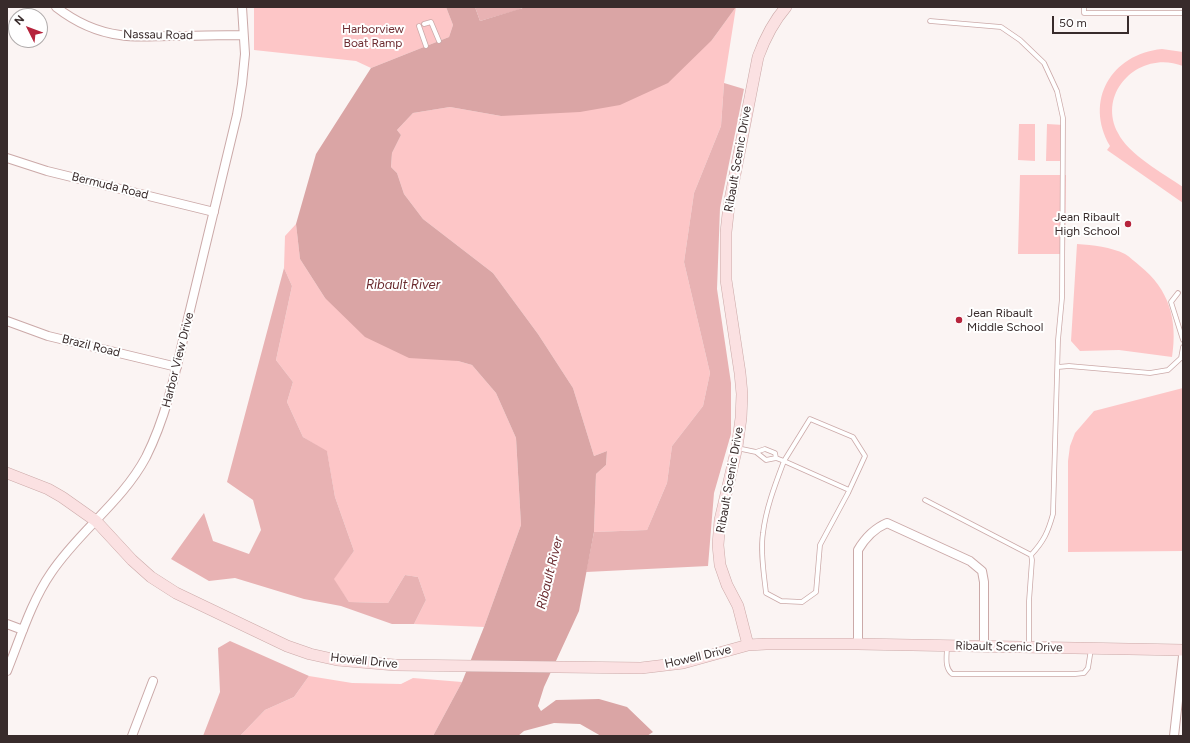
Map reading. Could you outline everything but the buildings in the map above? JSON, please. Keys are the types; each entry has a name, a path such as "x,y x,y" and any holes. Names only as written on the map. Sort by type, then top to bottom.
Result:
{"street":[{"name":"Nassau Road","path":"56,7 65,14 84,24 101,31 120,35 143,37 243,35"},
{"name":"Harbor View Drive","path":"7,671 37,596 50,573 67,552 119,496 145,458 165,410 177,367 237,116 245,54 242,7"},
{"name":"Ribault Scenic Drive","path":"786,7 764,40 758,57 728,205 725,256 726,280 742,394 741,418 737,448 720,520 718,545 720,565 727,586 738,606 748,645 858,644 1183,650"},
{"name":"Bermuda Road","path":"7,158 47,171 214,212"},
{"name":"Brazil Road","path":"7,321 48,336 177,367"},
{"name":"Howell Drive","path":"7,473 48,489 96,521 132,560 151,577 176,593 287,646 310,654 337,660 394,665 641,668 684,663 748,645"},
{"path":"858,644 858,550 863,541 871,532 887,523 970,561 977,565 982,571 984,582 984,646"},
{"path":"7,624 23,630"},
{"path":"1174,736 1183,656"},
{"path":"132,736 154,681"}],"lane":[{"path":"1084,7 1084,13 1183,13"},
{"path":"930,21 1001,27 1020,40 1044,63 1057,91 1063,118 1062,298 1058,340 1053,514 1044,538 1031,555"},
{"path":"424,24 432,22 439,41"},
{"path":"419,26 426,46"},
{"path":"1178,293 1170,302 1183,340"},
{"path":"1058,367 1069,366 1150,373 1168,370 1181,358 1183,347"},
{"path":"810,419 853,437 865,456 820,545 816,592 802,602 781,601 766,593 762,534 770,496 784,461 810,419"},
{"path":"737,448 756,452 766,460 776,458 849,490"},
{"path":"756,452 765,449 775,453 776,458"},
{"path":"925,500 1031,555"},
{"path":"1029,647 1031,555"},
{"path":"947,646 946,663 948,670 952,674 1084,673 1088,668 1091,648"}],"green space":[{"name":"Harborview Boat Ramp","path":"254,7 446,7 453,25 449,37 371,68 356,61 254,50"},
{"path":"736,7 724,83 721,126 694,193 684,262 710,373 703,406 672,446 667,483 647,530 594,532 596,474 606,465 607,451 594,456 573,388 538,334 493,273 423,219 404,194 397,173 391,167 392,153 401,135 397,130 413,113 450,107 501,116 712,40"},
{"path":"1162,49 1183,52 1183,66 1167,62 1152,63 1138,69 1126,77 1118,89 1113,102 1113,117 1118,133 1123,141 1138,156 1183,187 1183,203 1107,150 1110,146 1103,129 1100,113 1102,97 1107,82 1116,70 1129,60 1144,53"},
{"path":"1019,124 1035,124 1035,161 1018,160"},
{"path":"1047,124 1064,125 1063,161 1046,161"},
{"path":"1020,175 1066,175 1065,254 1018,254"},
{"path":"296,224 300,259 325,298 458,361 472,365 496,393 516,438 521,525 484,627 414,624 426,600 418,577 405,575 388,603 349,602 333,579 354,551 335,497 327,452 303,437 287,402 293,382 276,360 292,286 284,268 285,236"},
{"path":"1077,244 1102,247 1125,254 1150,275 1158,285 1169,306 1174,330 1172,357 1119,350 1080,351 1071,341"},
{"path":"1183,388 1183,551 1068,552 1068,461 1070,446 1075,433 1094,411"},
{"path":"309,676 352,683 401,684 413,678 462,682 433,736 240,736 265,710 294,697"}],"shaded area":[{"path":"475,7 520,7 521,9 480,21"},
{"path":"724,83 744,89 720,208 717,289 731,383 731,434 714,493 708,566 586,572 594,532 647,530 667,483 672,446 703,406 710,373 684,262 694,193 721,126"},
{"path":"284,268 292,286 276,360 293,382 287,402 303,437 327,451 335,497 354,551 334,579 349,602 388,603 405,575 418,577 426,600 414,624 392,624 341,606 304,599 235,578 209,581 171,559 204,513 213,541 249,554 261,530 253,500 227,482"},
{"path":"230,641 309,676 294,697 265,710 240,736 203,736 220,692 218,648"}],"water":[{"name":"Ribault River","path":"446,7 475,7 480,21 526,7 736,7 712,40 668,83 620,105 580,112 501,116 450,107 413,113 397,130 401,135 392,153 391,167 397,173 404,194 423,219 493,273 538,334 573,388 594,456 607,451 606,465 596,474 594,532 579,611 544,687 538,706 541,711 556,700 599,699 627,707 653,732 647,736 601,736 580,724 554,723 524,731 518,736 433,736 462,682 484,627 521,525 516,438 496,393 472,365 458,361 409,358 365,337 325,298 300,259 296,224 316,154 371,68 449,37 453,25"}],"place":[{"name":"Jean Ribault High School","path":"1128,224"},
{"name":"Jean Ribault Middle School","path":"959,320"}]}
